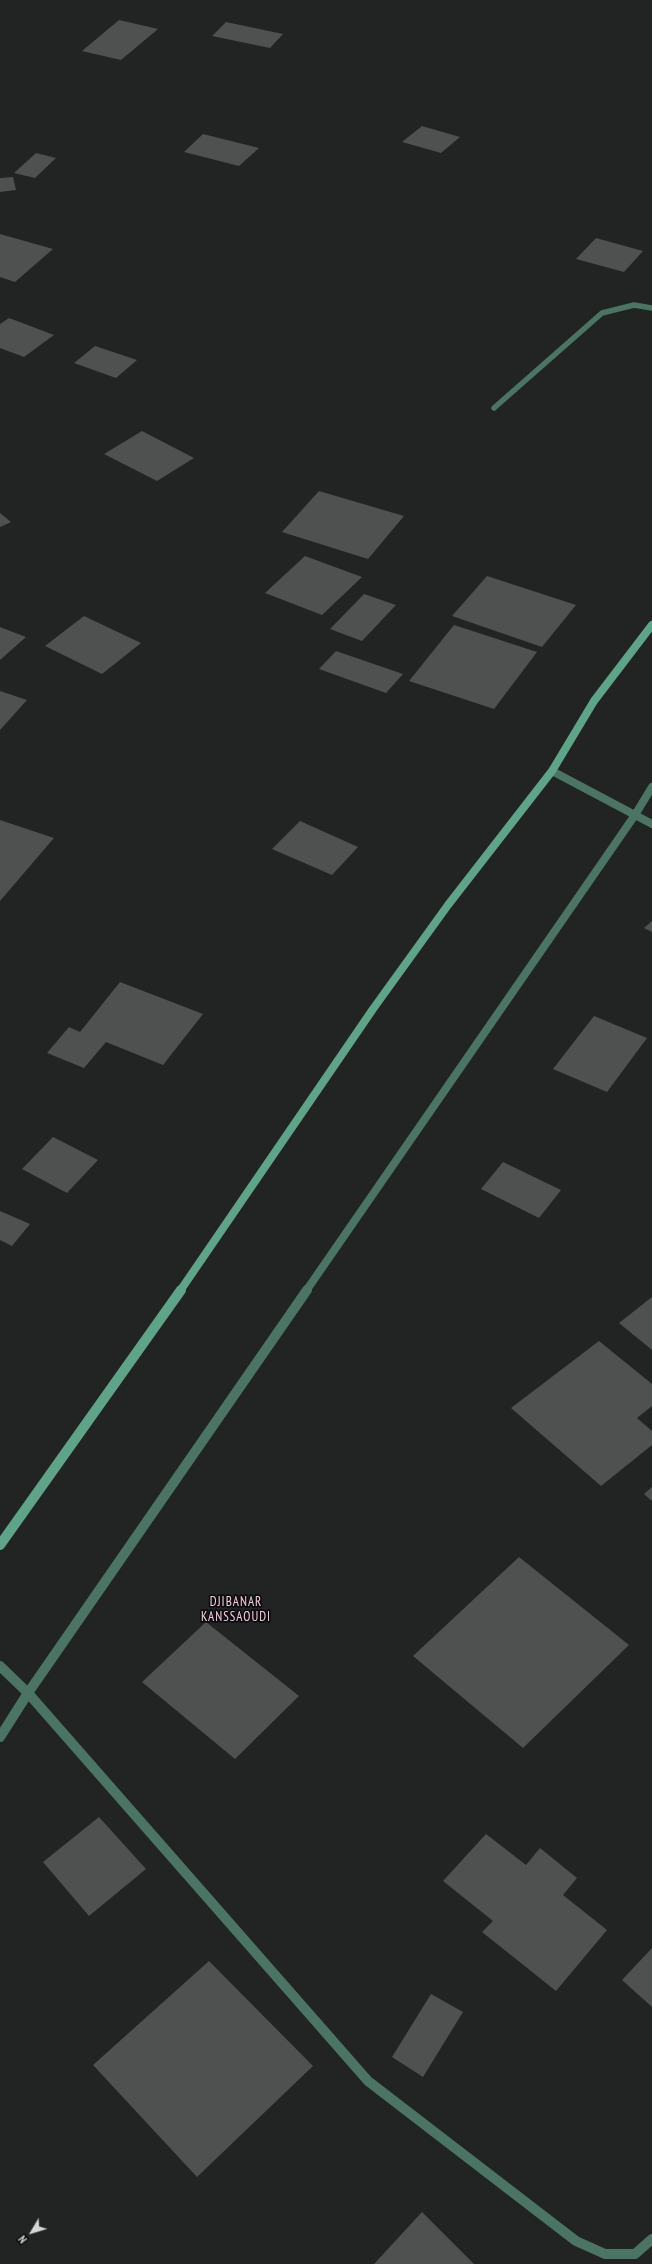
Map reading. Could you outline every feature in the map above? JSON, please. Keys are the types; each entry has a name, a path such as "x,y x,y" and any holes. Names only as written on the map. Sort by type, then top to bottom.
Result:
{"street":[{"path":"494,408 602,313 634,305 652,308"},
{"path":"0,1545 137,1354 373,1009 448,905 552,771 594,701 652,625"},
{"path":"552,771 652,824"},
{"path":"0,1737 28,1693 635,815 652,787"},
{"path":"0,1666 28,1693 368,2081 576,2241 605,2254 636,2254 652,2239"}],"building":[{"path":"119,20 158,29 121,60 82,51"},
{"path":"226,22 283,34 270,48 212,36"},
{"path":"422,126 460,137 441,153 402,142"},
{"path":"203,134 259,148 239,166 184,152"},
{"path":"36,153 56,158 35,178 14,173"},
{"path":"13,177 16,190 0,192 0,178"},
{"path":"0,234 53,249 15,282 0,277"},
{"path":"596,238 643,251 624,272 576,259"},
{"path":"9,318 54,335 24,357 0,348 0,324"},
{"path":"95,346 137,360 116,378 74,363"},
{"path":"142,431 194,458 157,481 104,454"},
{"path":"319,491 404,516 368,559 282,532"},
{"path":"0,513 11,522 0,527"},
{"path":"305,556 362,577 322,615 265,593"},
{"path":"487,576 576,605 542,647 452,616"},
{"path":"364,594 396,605 362,641 330,629"},
{"path":"84,616 141,643 102,674 45,646"},
{"path":"454,625 537,652 494,709 409,681"},
{"path":"0,627 26,637 0,660"},
{"path":"336,651 403,674 386,693 319,669"},
{"path":"0,691 27,700 0,730"},
{"path":"0,820 54,838 0,901"},
{"path":"300,821 358,847 332,875 272,849"},
{"path":"652,921 652,932 644,928"},
{"path":"120,982 203,1014 163,1065 106,1042 84,1068 47,1053 69,1027 80,1032"},
{"path":"594,1016 647,1038 607,1092 553,1069"},
{"path":"53,1137 98,1160 67,1193 22,1169"},
{"path":"503,1162 561,1190 539,1218 481,1189"},
{"path":"0,1211 30,1224 12,1246 0,1240"},
{"path":"652,1297 652,1350 619,1323"},
{"path":"599,1341 652,1384 652,1406 637,1418 652,1431 652,1445 601,1486 511,1408"},
{"path":"652,1487 652,1501 644,1494"},
{"path":"519,1557 629,1645 523,1748 413,1656"},
{"path":"206,1622 299,1696 235,1759 142,1682"},
{"path":"99,1817 146,1869 89,1916 43,1862"},
{"path":"486,1834 526,1865 540,1848 577,1878 563,1895 607,1930 556,1991 482,1932 493,1921 443,1881"},
{"path":"652,1948 652,2007 622,1980"},
{"path":"209,1961 313,2066 197,2177 93,2065"},
{"path":"431,1994 463,2012 423,2077 392,2057"},
{"path":"422,2212 474,2264 374,2264"}],"district":[{"name":"DJIBANAR KANSSAOUDI","path":"236,1610"}]}
